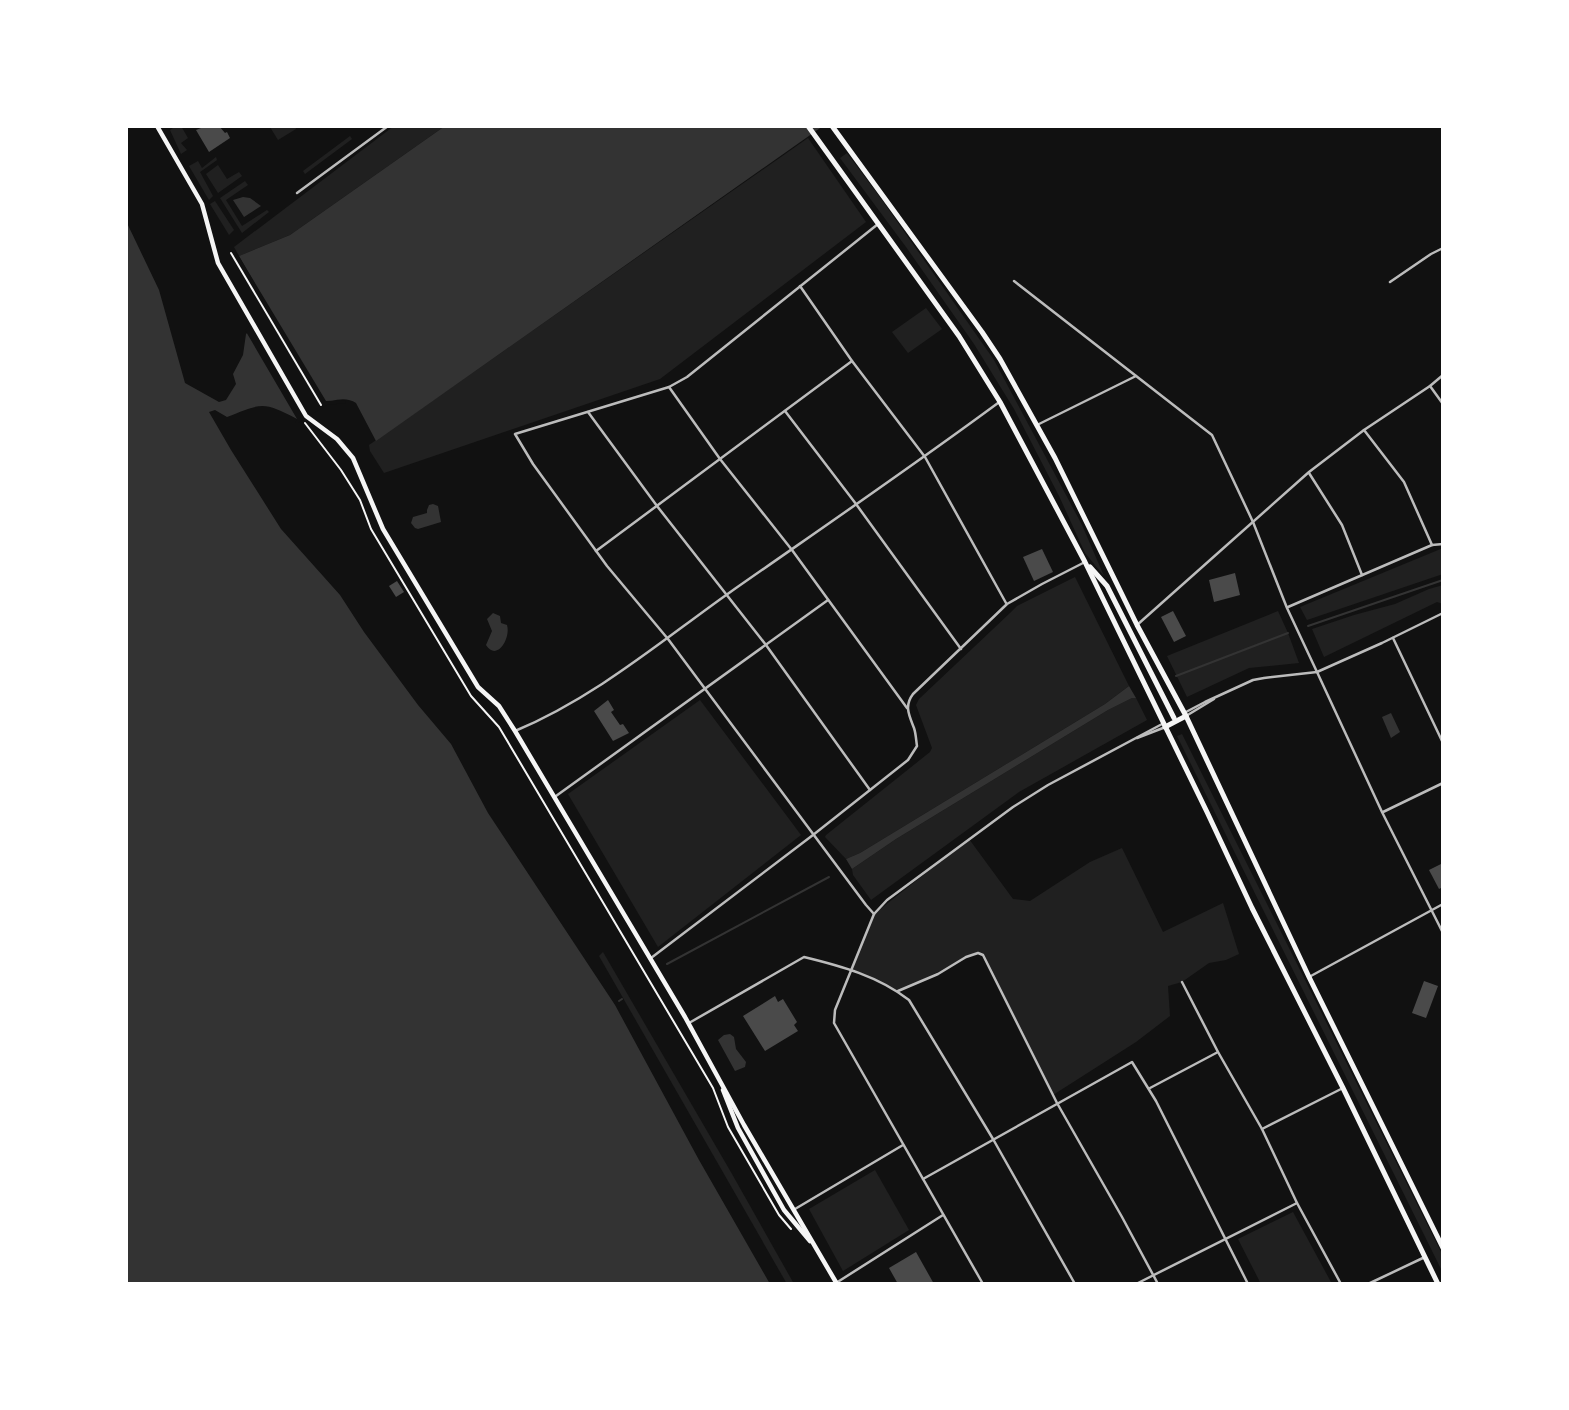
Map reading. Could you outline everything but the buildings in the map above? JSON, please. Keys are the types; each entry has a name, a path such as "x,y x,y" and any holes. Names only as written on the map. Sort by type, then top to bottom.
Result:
{"main road":[{"path":"158,126 202,204 218,263 304,418 328,432 353,458 383,529 478,687 499,706 515,731 689,1023 744,1125 837,1283"},
{"path":"807,126 959,336 1000,402 1085,562 1438,1284"},
{"path":"832,126 982,332 1055,458 1137,625 1185,715 1309,977 1443,1248"},
{"path":"1085,562 1107,586 1174,718"},
{"path":"1164,725 1185,715"},
{"path":"1164,725 1185,715"},
{"path":"716,1072 737,1128 782,1208 818,1250"},
{"path":"737,1128 739,1122 744,1125"},
{"path":"782,1208 789,1210 791,1203"}],"street":[{"path":"297,193 388,126"},
{"path":"874,914 668,639 596,551 515,435 669,387 698,369 878,225"},
{"path":"1390,282 1443,248"},
{"path":"1014,281 1212,435 1253,522 1287,608 1382,812 1443,933"},
{"path":"800,286 852,361 925,457 1007,604"},
{"path":"596,551 852,361"},
{"path":"1137,625 1309,472 1443,375"},
{"path":"1037,425 1136,376"},
{"path":"1430,386 1443,404"},
{"path":"651,958 908,760 917,746 907,708 669,387"},
{"path":"515,731 587,694 627,668 1000,402"},
{"path":"785,411 961,649"},
{"path":"588,412 657,506 728,594 870,790"},
{"path":"1364,430 1404,482 1432,545"},
{"path":"1309,472 1342,525 1362,575"},
{"path":"1287,608 1432,545 1443,544"},
{"path":"907,708 914,694 1007,604 1085,562"},
{"path":"554,797 828,600"},
{"path":"1185,715 1254,680 1317,672 1443,613"},
{"path":"1393,638 1443,743"},
{"path":"983,1284 834,1023 835,1010 874,914 887,900 1013,807 1127,742 1164,725"},
{"path":"1382,812 1443,783"},
{"path":"1309,977 1443,904"},
{"path":"898,991 938,974 966,957 978,953 983,955 1057,1103 1158,1284"},
{"path":"689,1023 804,957 852,969 898,991 909,1000 993,1139 1075,1284"},
{"path":"1182,982 1262,1129 1297,1203 1341,1284"},
{"path":"1149,1088 1218,1052"},
{"path":"923,1179 1132,1062 1149,1088 1248,1284"},
{"path":"1262,1129 1343,1088"},
{"path":"794,1209 903,1145"},
{"path":"1136,1284 1297,1203"},
{"path":"837,1283 943,1215"},
{"path":"1368,1284 1425,1257"}],"path":[{"path":"231,253 321,405"},
{"path":"304,418 360,499 371,529 471,696 500,729 713,1088 728,1127 779,1215 794,1233"}],"shaded area":[{"path":"181,126 188,138 181,143 187,150 181,154 170,130"},
{"path":"271,126 295,126 296,129 278,140"},
{"path":"394,126 445,126 290,235 239,256 234,247"},
{"path":"445,126 823,126 376,441 356,403 349,400 334,400 297,419 277,409 262,406 227,417 215,410 209,412 281,529 340,595 418,705 451,744 488,813 615,1005 770,1284 126,1284 126,221 159,290 185,383 219,402 226,400 236,384 233,374 243,355 246,334 270,310 239,256 290,235"},
{"path":"350,136 352,139 305,174 303,171"},
{"path":"808,138 866,222 660,379 384,473 369,445"},
{"path":"847,153 994,360 1082,525 1104,576 1085,553 1014,409 974,344 840,158"},
{"path":"216,157 217,160 200,172 213,196 209,200 189,166 198,161 202,168"},
{"path":"218,165 227,179 239,172 242,176 218,193 206,174"},
{"path":"245,181 248,185 226,200 242,226 267,210 269,212 242,233 220,198"},
{"path":"250,198 261,206 244,217 233,200"},
{"path":"215,201 234,230 229,235 210,204"},
{"path":"926,308 942,329 908,353 892,332"},
{"path":"429,505 438,506 441,522 415,528 411,523 413,517 427,513"},
{"path":"1443,548 1443,574 1307,620 1300,607"},
{"path":"1075,577 1129,686 1105,704 846,859 826,835 932,748 916,705 919,699 1017,606"},
{"path":"1443,585 1443,604 1437,602 1324,657 1312,629 1395,604"},
{"path":"1278,611 1299,663 1249,668 1187,697 1167,656"},
{"path":"493,613 500,616 501,623 507,625 508,630 505,642 499,650 494,651 486,645 492,631 487,619"},
{"path":"1129,686 1136,698 1108,710 896,839 852,869 846,859 1105,704"},
{"path":"1136,698 1147,720 1019,792 871,900 853,875 852,869 896,839"},
{"path":"700,700 801,835 658,947 568,794"},
{"path":"1391,713 1400,732 1391,738 1382,717"},
{"path":"1182,734 1443,1256 1443,1273 1177,736"},
{"path":"969,839 1013,899 1030,901 1090,862 1122,848 1163,932 1223,903 1239,954 1209,963 1182,982 1168,986 1170,1016 1136,1042 1053,1095 983,955 978,953 898,991 852,969 874,914"},
{"path":"603,952 794,1284 787,1284 599,956"},
{"path":"730,1034 734,1037 736,1049 746,1062 745,1067 735,1071 718,1040"},
{"path":"875,1170 909,1230 843,1271 809,1209"},
{"path":"1293,1212 1332,1284 1261,1284 1238,1239"}],"pier":[{"path":"237,253 326,401 345,400 346,403 327,405 295,423 297,419 245,330 266,309 235,257"}],"waterway":[{"path":"1308,626 1443,580"},
{"path":"1176,676 1288,633"},
{"path":"667,964 829,877"}]}
